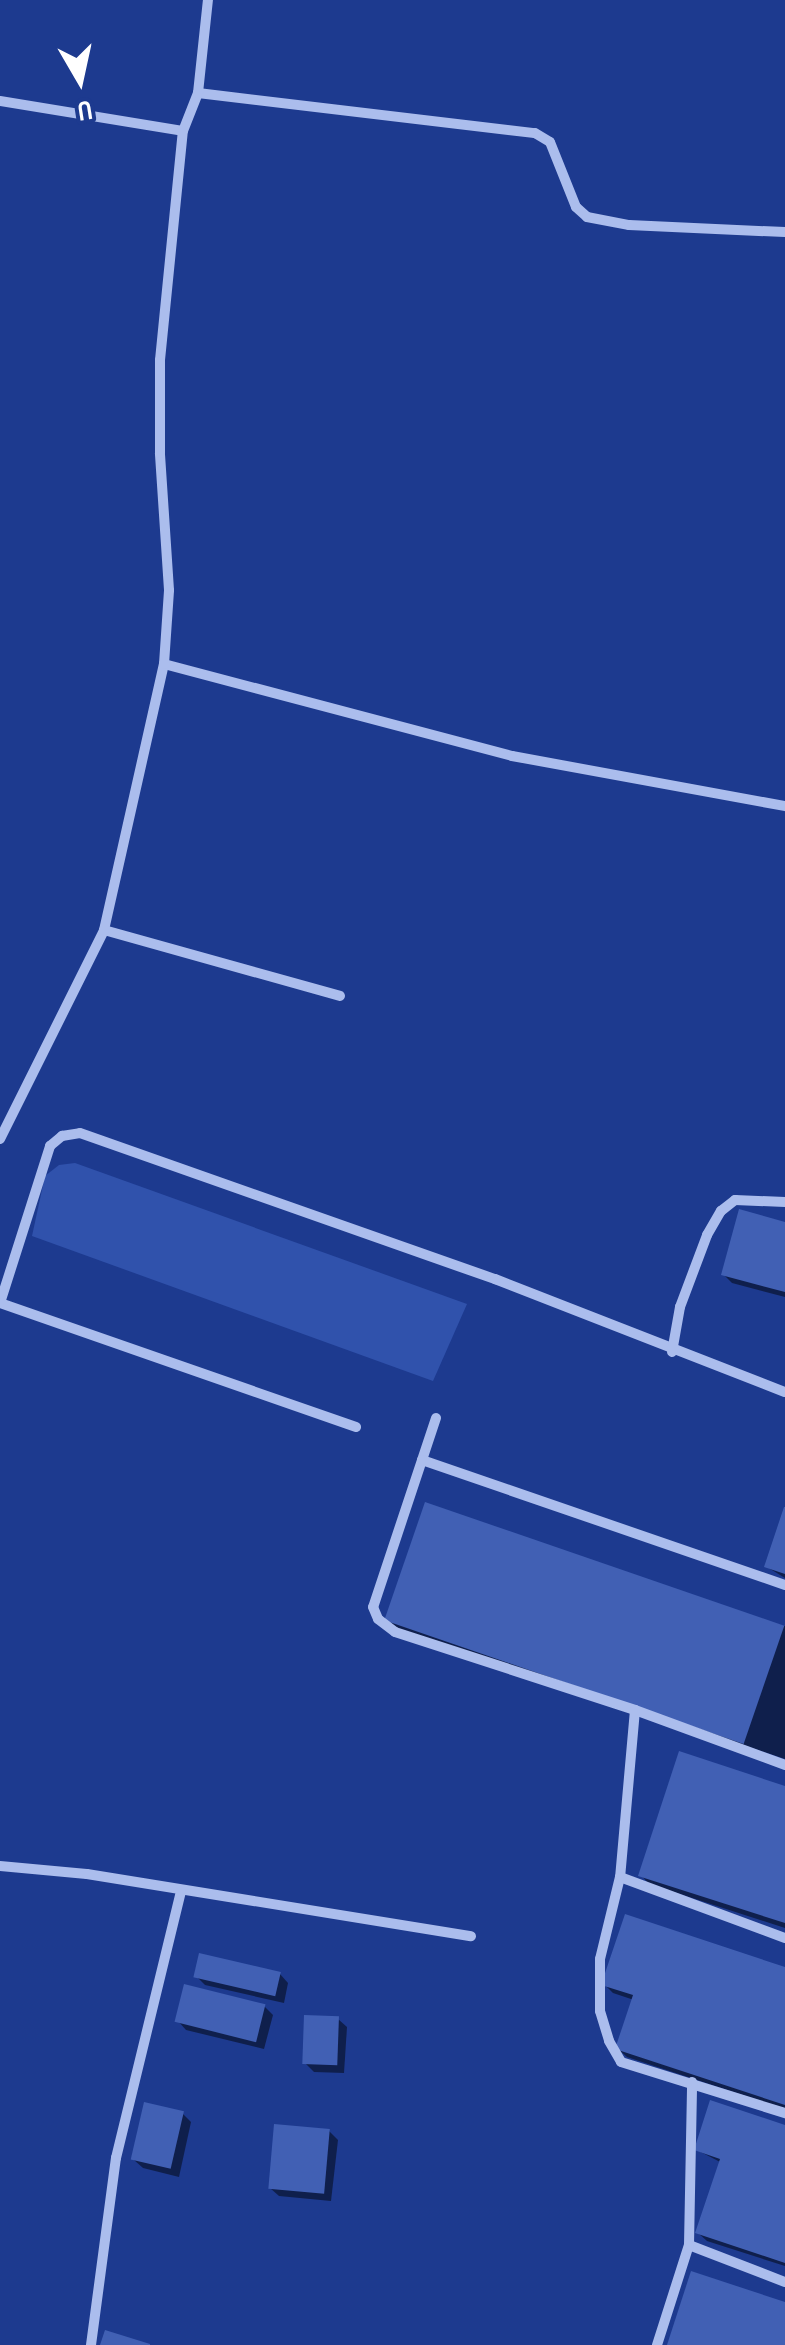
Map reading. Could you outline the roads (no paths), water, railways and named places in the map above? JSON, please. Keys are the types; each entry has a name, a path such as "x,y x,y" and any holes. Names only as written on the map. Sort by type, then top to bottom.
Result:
{"street":[{"path":"0,1139 104,930 164,664 169,590 160,453 160,360 183,131 198,94 208,0"},
{"path":"198,94 536,133 550,142 576,206 587,217 628,225 785,232"},
{"path":"0,101 183,131"},
{"path":"164,664 512,756 785,806"},
{"path":"104,930 340,996"},
{"path":"356,1428 0,1303 50,1146 62,1136 80,1133 495,1280 672,1352 785,1392"},
{"path":"672,1352 680,1307 706,1235 722,1212 736,1200 785,1202"},
{"path":"436,1418 373,1607 378,1619 394,1632 635,1710 785,1765"},
{"path":"422,1460 785,1585"},
{"path":"635,1710 620,1877 600,1959 600,2011 608,2041 621,2062 785,2113"},
{"path":"0,1866 88,1874 471,1936"},
{"path":"620,1877 785,1938"},
{"path":"91,2345 116,2158 181,1892"},
{"path":"657,2345 689,2246 692,2082"},
{"path":"689,2246 785,2282"}]}
